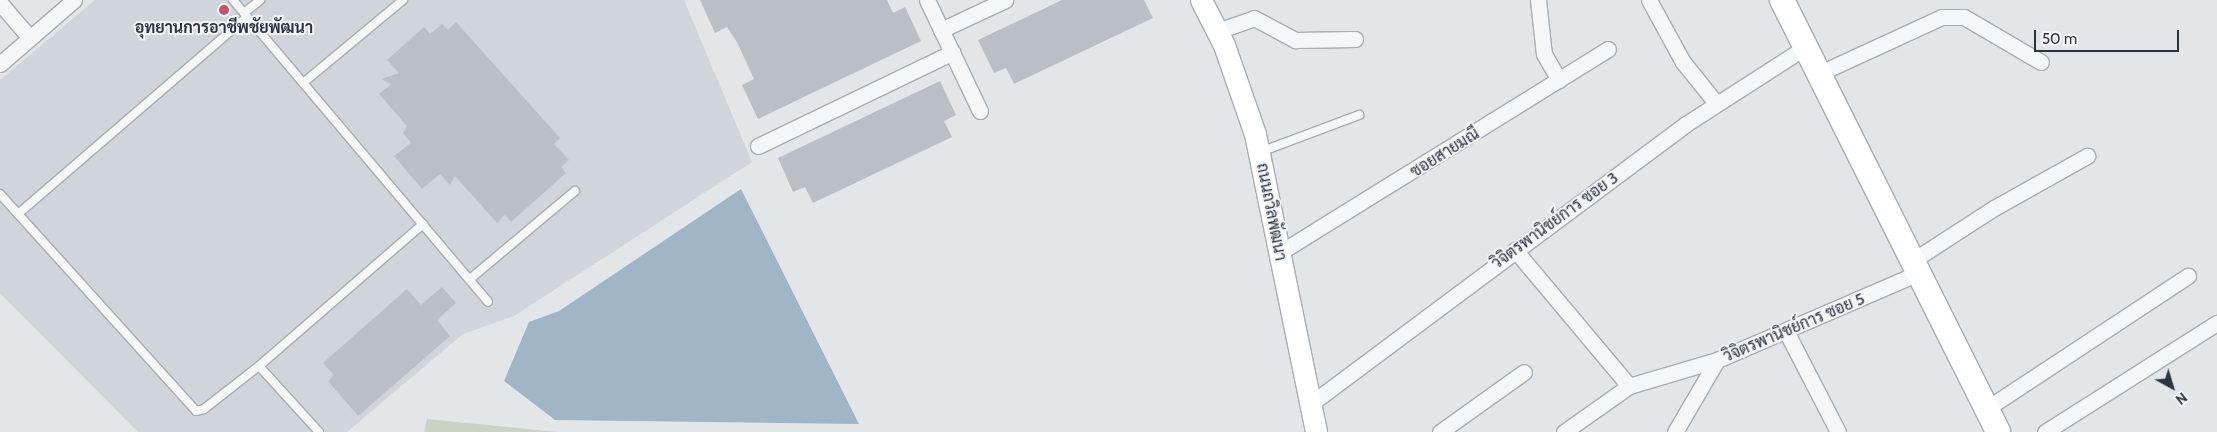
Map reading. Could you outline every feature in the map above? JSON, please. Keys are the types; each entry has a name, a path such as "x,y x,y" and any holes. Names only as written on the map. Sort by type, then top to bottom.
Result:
{"main road":[{"path":"1782,0 1807,46 1998,432"}],"street":[{"path":"0,64 74,0"},
{"path":"927,0 980,111"},
{"path":"941,30 1005,0"},
{"name":"ถนนถวิลพัฒนา","path":"1201,0 1238,82 1259,152 1316,432"},
{"path":"1538,0 1544,54 1559,80"},
{"path":"1648,0 1683,62 1716,104"},
{"path":"0,3 30,38"},
{"path":"1820,72 1942,17 1964,17 2041,62"},
{"path":"1217,32 1254,18 1295,40 1355,39"},
{"name":"วิจิตรพานิชย์การ ซอย 3","path":"1310,405 1515,250 1716,104 1807,46"},
{"name":"ซอยสายมณี","path":"1279,253 1608,49"},
{"path":"758,146 953,52"},
{"name":"วิจิตรพานิชย์การ ซอย 5","path":"1675,432 1717,360 1787,333 1915,267 1994,208 2087,156"},
{"path":"1515,250 1629,386"},
{"path":"1986,409 2188,276"},
{"path":"2045,432 2217,323"},
{"path":"1787,333 1838,432"},
{"path":"1564,432 1629,386 1717,360"},
{"path":"1440,432 1524,372"}],"lane":[{"path":"233,0 488,302"},
{"path":"18,214 246,15 260,0"},
{"path":"302,83 403,0"},
{"path":"1259,152 1359,116"},
{"path":"470,279 575,191"},
{"path":"0,194 196,411 204,409 259,366 423,224"},
{"path":"259,366 318,432"}],"shaded area":[{"name":"อุทยานการอาชีพชัยพัฒนา","path":"95,0 684,0 752,162 514,316 463,334 347,432 138,432 0,293 0,80"}],"green space":[{"path":"427,419 557,432 424,432"}],"water":[{"path":"741,189 859,424 555,420 504,381 529,322 559,311"}],"building":[{"path":"700,0 887,0 893,13 905,7 921,41 758,119 742,85 754,79 737,42 727,27 715,33"},
{"path":"1062,0 1144,0 1153,18 1014,84 1006,68 994,73 978,40"},
{"path":"456,22 560,138 554,144 569,160 561,167 566,173 511,222 505,215 497,223 455,176 450,185 440,174 422,189 394,156 411,143 403,133 407,126 379,94 391,84 381,79 399,73 387,60 424,27 430,34 442,24 448,30"},
{"path":"940,81 956,115 944,121 952,137 813,203 805,187 793,192 778,158"},
{"path":"442,287 456,303 437,320 450,336 358,416 328,381 334,375 323,363 407,289 421,305"}],"place":[{"name":"อุทยานการอาชีพชัยพัฒนา","path":"224,10"}]}
